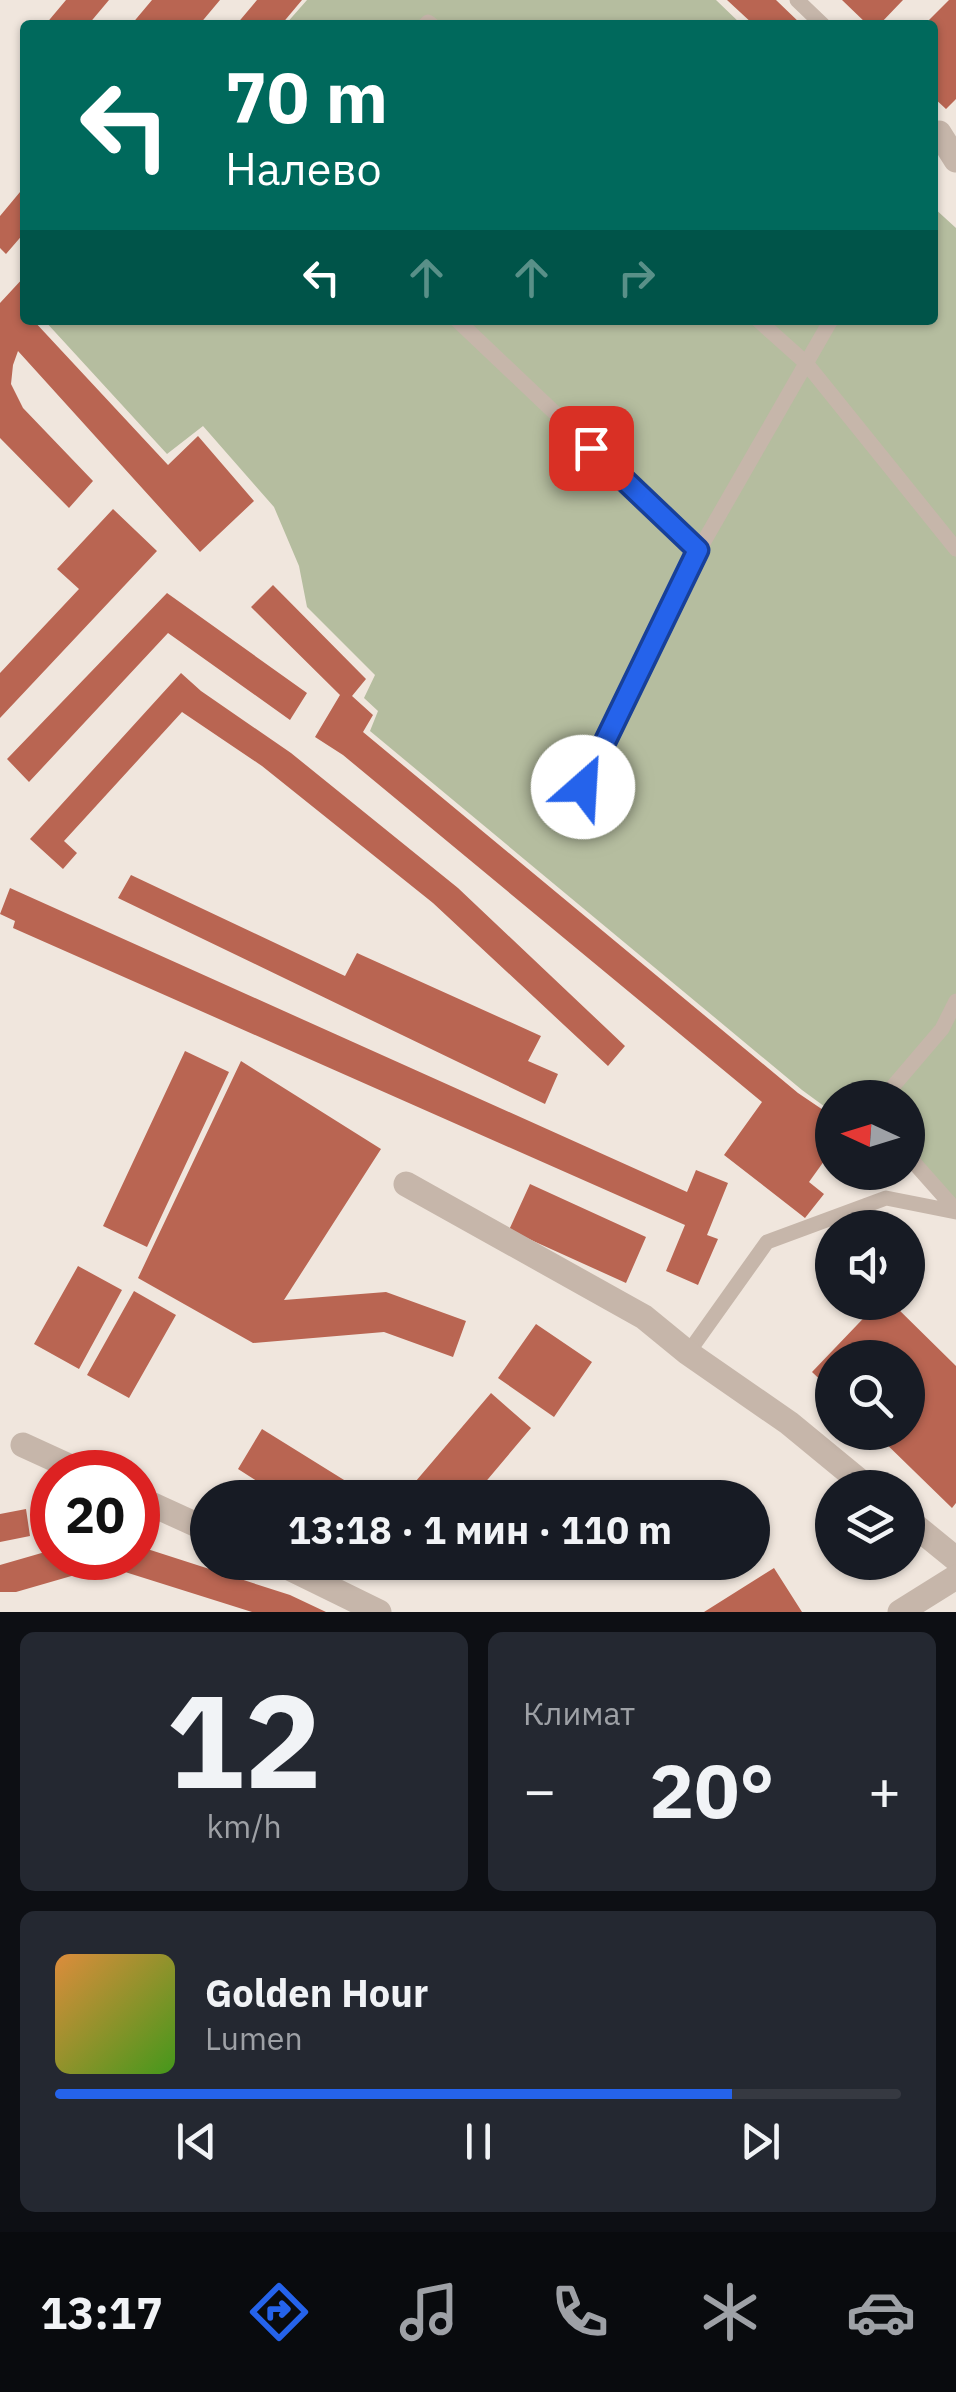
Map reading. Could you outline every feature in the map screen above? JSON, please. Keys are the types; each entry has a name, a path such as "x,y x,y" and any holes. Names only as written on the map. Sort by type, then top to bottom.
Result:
{"street":[{"path":"938,140 956,160"},
{"path":"406,1184 644,1316 846,1470"},
{"path":"23,1445 34,1450"},
{"path":"160,1508 190,1522"},
{"path":"925,1534 956,1559"},
{"path":"900,1612 956,1577"},
{"path":"314,1580 379,1612"}],"lane":[{"path":"797,0 818,20"},
{"path":"462,325 698,550"},
{"path":"764,325 806,363 956,549"},
{"path":"583,787 698,550 828,325"},
{"path":"898,1080 942,1029 956,1000"},
{"path":"925,1175 956,1211"},
{"path":"688,1352 767,1242 886,1198 956,1211"}],"green space":[{"path":"307,0 716,0 737,20 289,20"},
{"path":"938,212 956,228 956,1200 925,1177 925,1080 815,1080 815,1100 370,731 378,711 364,698 375,675 307,607 299,566 274,507 203,426 167,454 49,325 938,325"}],"building":[{"path":"66,0 109,0 92,20 49,20"},
{"path":"152,0 220,0 203,20 135,20"},
{"path":"257,0 302,0 285,20 240,20"},
{"path":"727,0 776,0 797,20 749,20"},
{"path":"842,0 903,0 884,20 863,20"},
{"path":"949,0 956,0 956,99 946,109 938,102 938,20 929,20"},
{"path":"20,192 20,238 6,254 0,248 0,216"},
{"path":"20,281 20,325 38,325 168,465 198,436 254,501 200,552 18,351 11,384 23,408 93,481 69,508 0,438 0,303"},
{"path":"113,509 157,551 0,718 0,673 79,589 57,569"},
{"path":"273,585 366,679 352,696 373,715 363,732 815,1104 815,1174 809,1182 824,1194 805,1218 724,1155 762,1102 343,755 315,737 340,695 251,607"},
{"path":"167,593 307,693 290,720 168,633 29,782 7,759"},
{"path":"181,673 291,753 458,888 625,1046 608,1066 433,903 262,766 182,712 64,841 77,853 63,869 30,839"},
{"path":"131,875 345,976 357,953 541,1036 528,1061 558,1074 545,1104 118,898"},
{"path":"10,888 687,1192 696,1170 728,1183 707,1235 718,1239 698,1285 666,1271 685,1225 13,928 15,921 0,914"},
{"path":"185,1051 229,1072 147,1247 103,1226"},
{"path":"241,1061 381,1149 284,1300 386,1292 466,1321 453,1357 384,1332 253,1343 138,1278"},
{"path":"530,1184 646,1237 626,1283 509,1230"},
{"path":"78,1266 122,1290 79,1369 34,1344"},
{"path":"134,1291 176,1315 129,1398 87,1375"},
{"path":"862,1320 909,1320 956,1366 956,1503 952,1508 925,1482 925,1470 913,1470 892,1450 925,1450 925,1340 843,1340"},
{"path":"536,1324 592,1362 554,1417 498,1378"},
{"path":"491,1393 531,1428 487,1480 417,1480"},
{"path":"262,1429 344,1480 255,1480 238,1469"},
{"path":"26,1509 30,1536 0,1542 0,1514"},
{"path":"160,1553 190,1563 190,1580 243,1580 326,1612 252,1612 150,1580 160,1580"},
{"path":"30,1556 30,1580 58,1580 16,1592 0,1592 0,1565"},
{"path":"774,1568 802,1612 704,1612 755,1580 770,1580"}],"route":[{"path":"583,787 698,550 591,448"}]}
